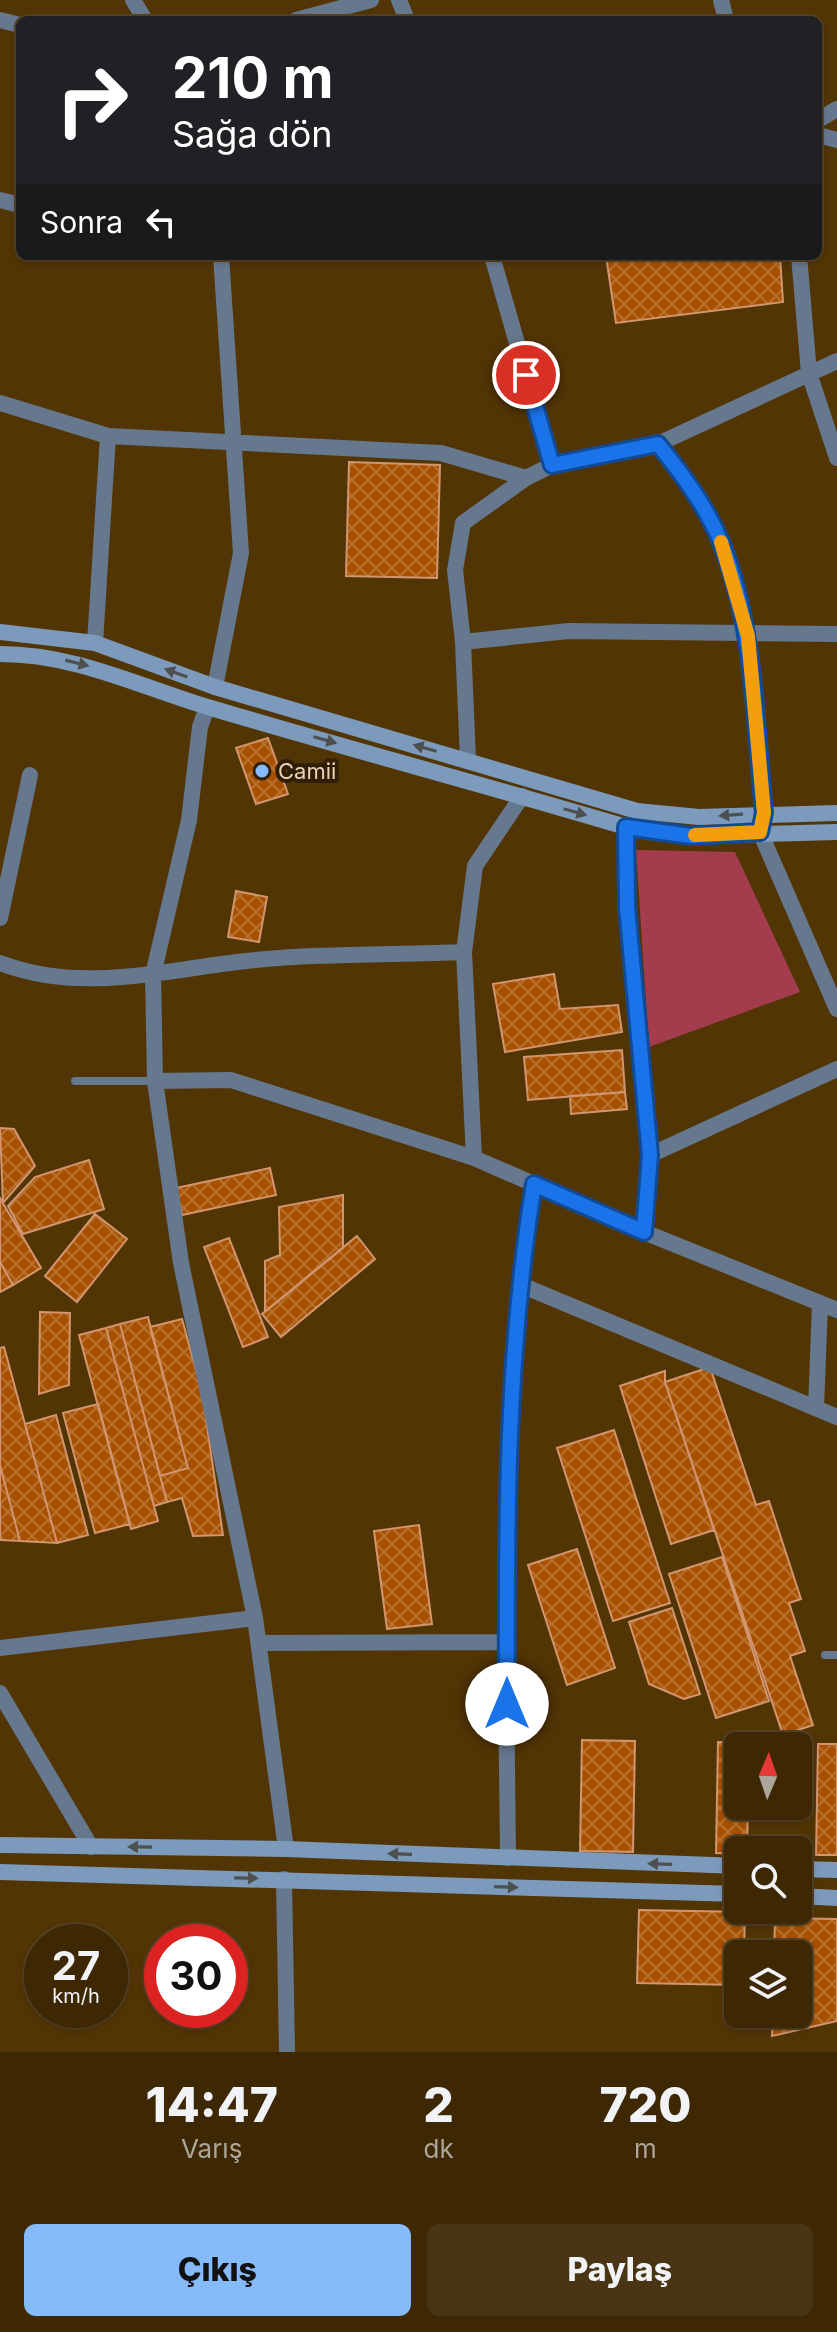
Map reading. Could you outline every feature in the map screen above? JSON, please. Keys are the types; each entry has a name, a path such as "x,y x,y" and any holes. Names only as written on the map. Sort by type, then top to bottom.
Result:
{"street":[{"path":"311,16 371,0"},
{"path":"221,260 241,553 215,687 200,727 189,820 153,975 155,1081 181,1263 259,1643 286,1849 287,2052"},
{"path":"493,260 552,465"},
{"path":"799,260 809,373 837,458"},
{"path":"468,760 463,642 455,570 463,523 526,478 552,465 658,444 837,361"},
{"path":"0,403 108,436 441,453 526,478"},
{"path":"95,643 108,436"},
{"path":"658,444 687,480 721,541 748,636 764,813 760,832 837,1009"},
{"path":"463,642 569,631 748,636 837,634"},
{"path":"0,632 95,643 215,687 652,813 699,817 837,813"},
{"path":"0,654 71,662 207,707 626,827 691,836 837,832"},
{"path":"0,918 30,775"},
{"path":"474,1158 464,952 475,866 522,796"},
{"path":"626,827 627,907 650,1155 644,1232"},
{"path":"0,963 32,975 80,980 153,975 247,961 464,952"},
{"path":"650,1155 837,1069"},
{"path":"155,1081 231,1080 474,1158 644,1232 837,1310"},
{"path":"508,1858 506,1520 521,1285 534,1184"},
{"path":"521,1285 837,1417"},
{"path":"816,1408 820,1303"},
{"path":"0,1648 255,1618"},
{"path":"259,1643 506,1642"},
{"path":"0,1693 91,1847"},
{"path":"0,1845 286,1849 724,1866"},
{"path":"812,1869 837,1870"},
{"path":"0,1872 724,1894"},
{"path":"812,1897 837,1898"}],"lane":[{"path":"75,1081 155,1081"},
{"path":"825,1655 837,1655"}],"shaded area":[{"path":"636,850 735,852 800,992 649,1047"}],"building":[{"path":"607,260 780,260 783,302 616,323"},
{"path":"349,462 440,465 437,578 346,576"},
{"name":"Camii","path":"268,738 288,794 256,804 236,748"},
{"path":"236,891 267,897 259,942 228,937"},
{"path":"554,974 560,1009 618,1005 622,1032 505,1052 493,984"},
{"path":"622,1050 625,1092 528,1100 524,1057"},
{"path":"625,1092 627,1109 571,1114 570,1096"},
{"path":"0,1128 14,1129 35,1166 3,1203"},
{"path":"89,1160 104,1209 23,1234 8,1206 35,1177"},
{"path":"270,1168 276,1195 182,1215 176,1188"},
{"path":"343,1195 343,1248 265,1312 265,1261 280,1255 279,1207"},
{"path":"0,1198 41,1268 13,1285 0,1262"},
{"path":"95,1214 127,1239 77,1302 45,1276"},
{"path":"357,1236 375,1259 281,1337 262,1314"},
{"path":"229,1238 268,1337 243,1347 204,1247"},
{"path":"0,1262 13,1285 0,1292"},
{"path":"40,1312 70,1313 69,1385 39,1394"},
{"path":"148,1317 188,1468 160,1476 120,1324"},
{"path":"182,1319 202,1392 223,1535 193,1536 182,1498 167,1502 160,1476 188,1468 150,1327"},
{"path":"120,1324 167,1502 154,1506 106,1328"},
{"path":"106,1328 158,1521 131,1529 79,1335"},
{"path":"4,1347 57,1543 20,1541 0,1465 0,1348"},
{"path":"710,1367 756,1505 769,1501 801,1599 789,1603 805,1651 790,1656 813,1725 782,1732 665,1382"},
{"path":"665,1371 665,1382 714,1530 671,1544 620,1386"},
{"path":"98,1404 130,1524 95,1533 63,1413"},
{"path":"56,1415 88,1535 57,1543 25,1424"},
{"path":"614,1430 670,1603 613,1621 557,1448"},
{"path":"0,1465 20,1541 0,1540"},
{"path":"419,1525 432,1624 387,1629 374,1531"},
{"path":"577,1549 615,1668 567,1685 528,1565"},
{"path":"722,1557 769,1701 716,1718 669,1574"},
{"path":"672,1608 700,1694 684,1699 649,1684 629,1622"},
{"path":"582,1740 635,1741 633,1852 580,1851"},
{"path":"718,1742 724,1742 724,1820 748,1820 747,1836 724,1836 724,1853 716,1853"},
{"path":"818,1744 837,1744 837,1855 816,1855"},
{"path":"639,1910 724,1912 724,1924 745,1924 744,1940 724,1940 724,1985 637,1983"},
{"path":"812,1919 837,1919 837,2021 812,2027 812,1940 774,1940 775,1924 812,1924"},
{"path":"772,2028 807,2028 772,2036"}],"slow traffic":[{"path":"695,835 760,832 764,813 748,636 721,542"}],"place":[{"name":"Camii","path":"262,771"}],"route":[{"path":"507,1704 506,1520 522,1260 534,1184 644,1232 650,1155 627,907 626,827 659,834 691,836 760,832 764,813 748,636 721,541 687,480 658,444 552,465 526,375"}]}
